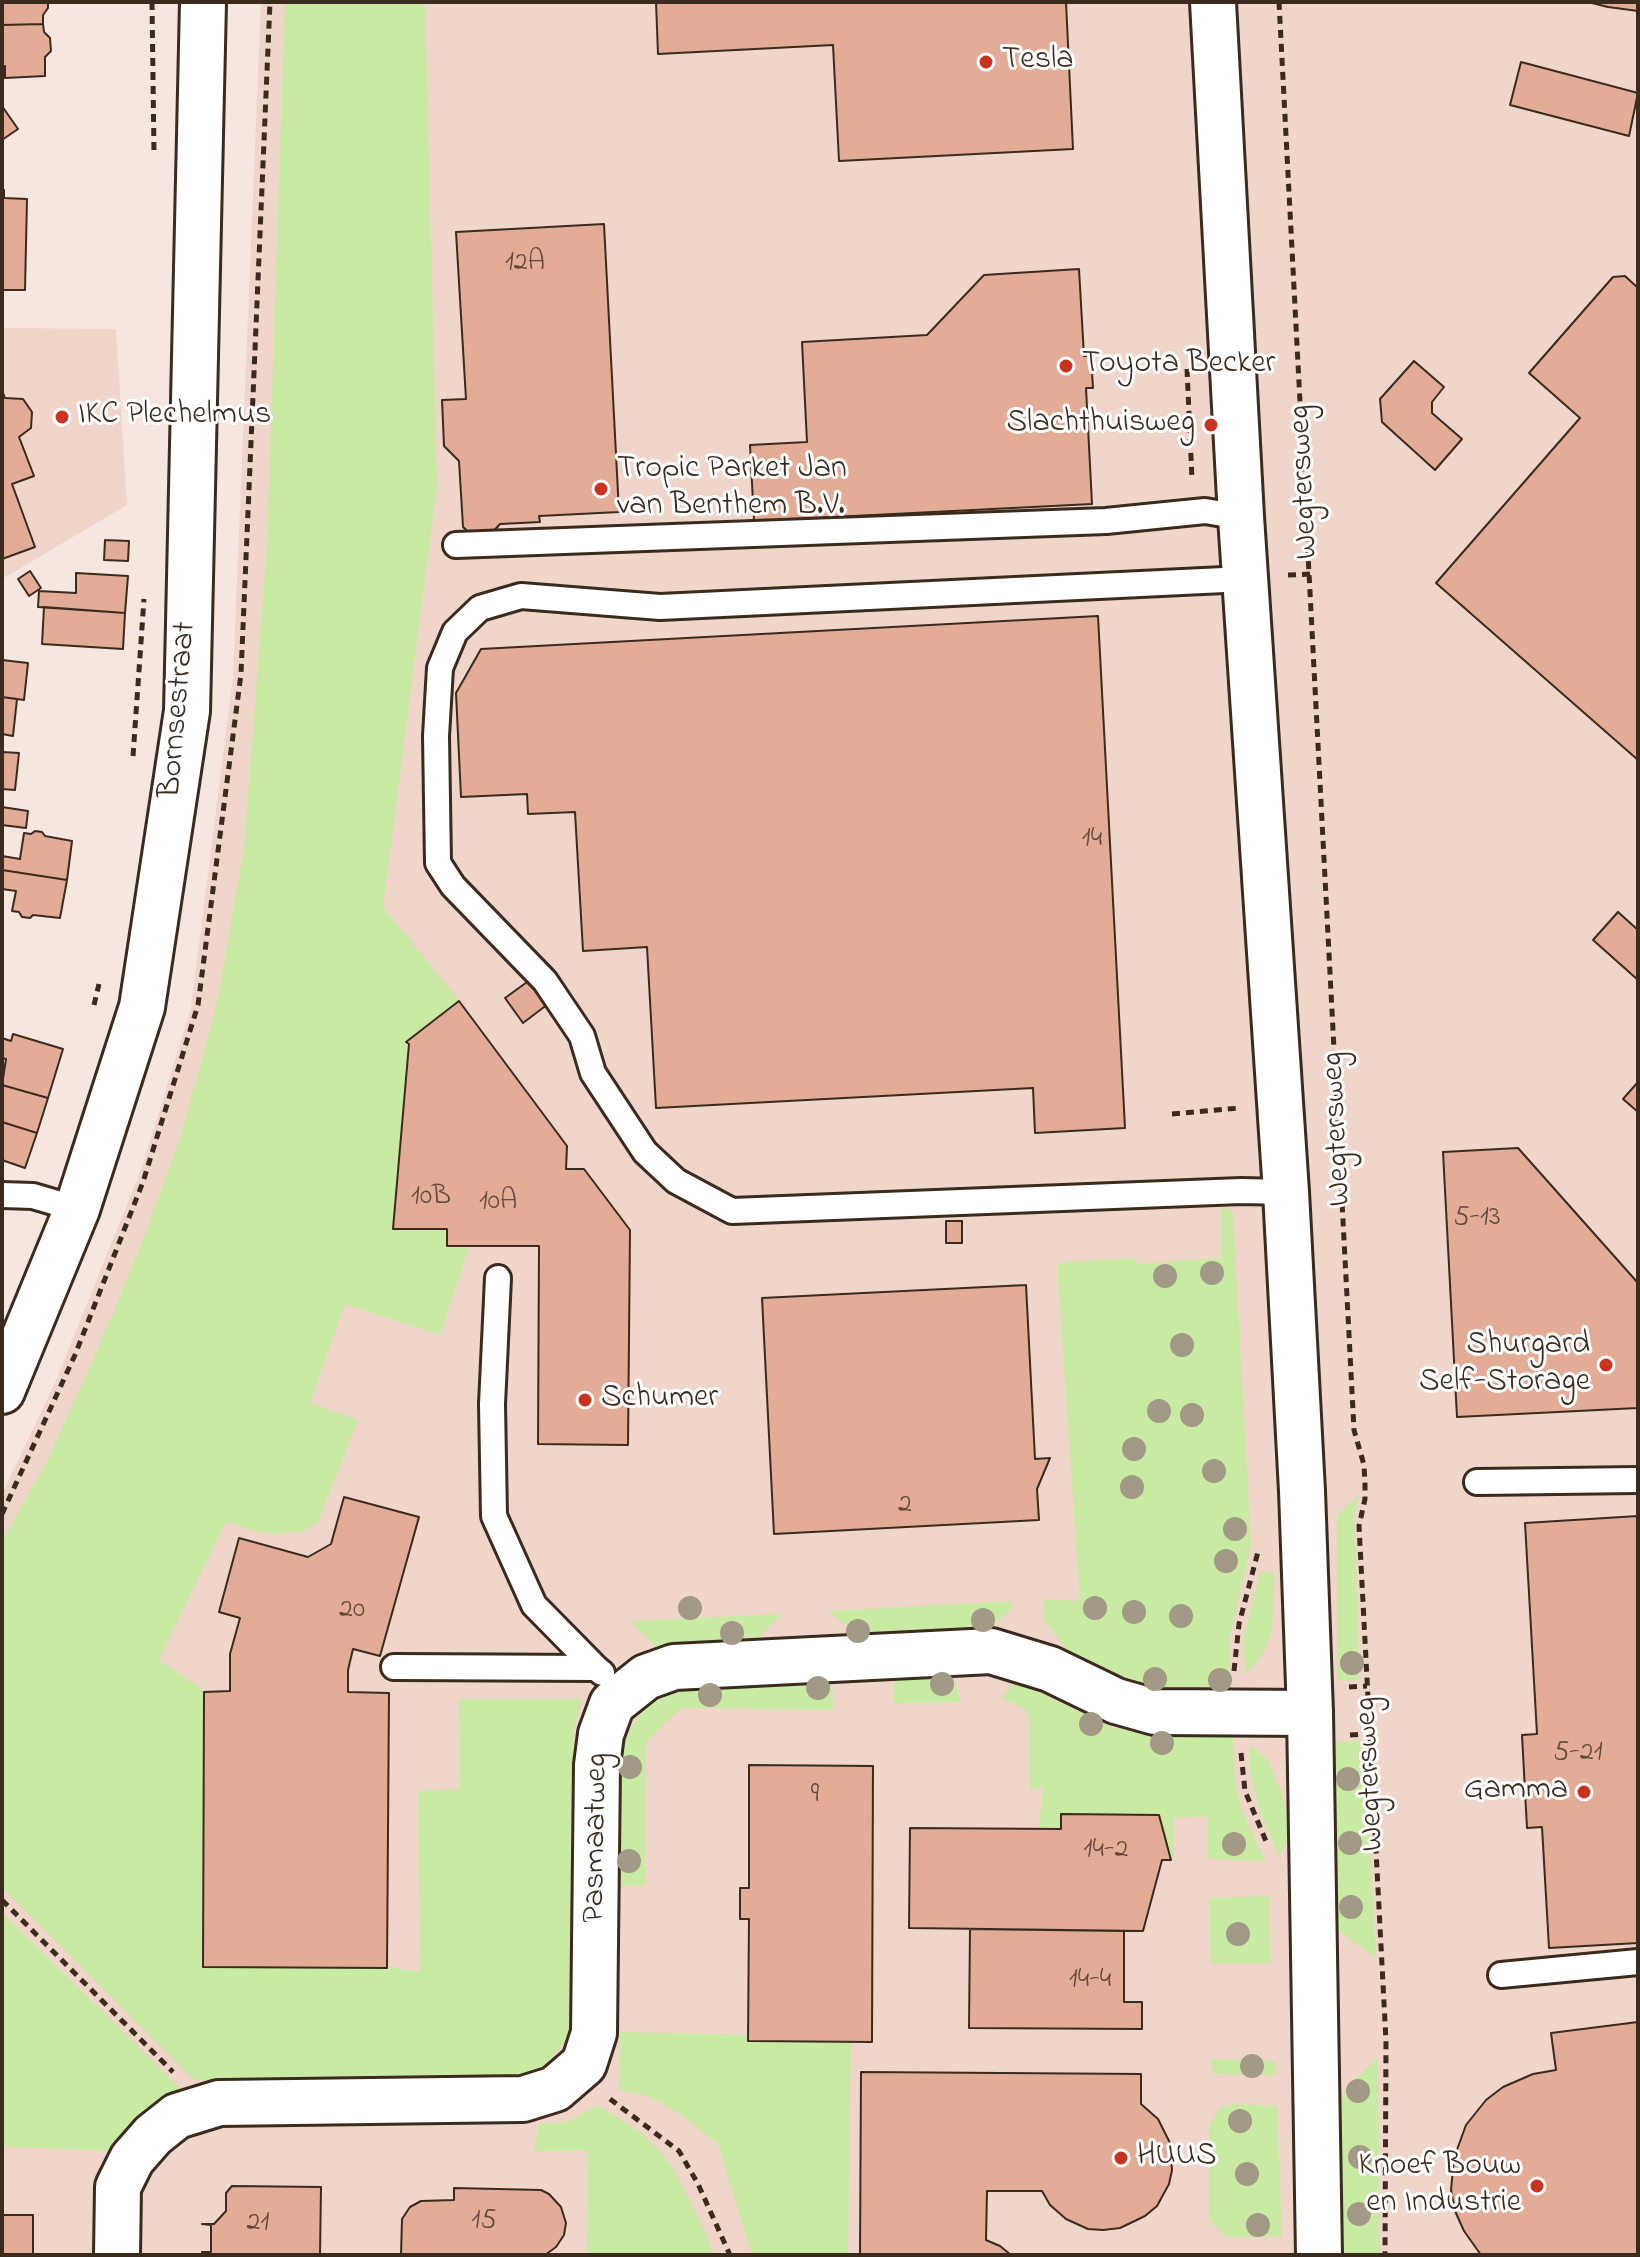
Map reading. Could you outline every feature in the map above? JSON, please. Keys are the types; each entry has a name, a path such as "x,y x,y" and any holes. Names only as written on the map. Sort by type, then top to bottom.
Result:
{"street":[{"name":"Bornsestraat","path":"2,1391 77,1209 142,1007 187,711 203,2"},
{"name":"Wegtersweg","path":"1213,2 1223,514 1245,579 1286,1192 1310,1713 1319,2255"},
{"name":"Pasmaatweg","path":"574,2075 590,2054 594,2033 597,1765 601,1734 612,1704 611,1679 646,1677 674,1667 991,1651 1050,1669 1116,1701 1155,1712 1310,1713"},
{"path":"117,2255 118,2187 132,2159 153,2135 177,2116 219,2103 523,2099 555,2089 574,2075"}],"lane":[{"path":"456,545 1223,514"},
{"path":"1245,579 660,607 521,596 480,608 455,632 440,668 436,736 438,863 453,886 545,981 582,1036 593,1073 645,1152 676,1181 732,1211 1241,1191 1286,1192"},
{"path":"2,1195 33,1196 77,1209"},
{"path":"498,1278 492,1404 494,1516 534,1605 611,1679"},
{"path":"1477,1482 1638,1480"},
{"path":"394,1667 611,1679"},
{"path":"1501,1975 1638,1962"}],"path":[{"path":"152,2 154,154"},
{"name":"Wegtersweg","path":"1279,2 1354,1430 1364,1465 1365,1484 1359,1526 1386,2041 1385,2255"},
{"path":"1187,366 1193,485 1201,498 1223,514"},
{"path":"133,762 144,593"},
{"path":"92,1015 102,970"},
{"path":"1235,1093 1237,1122"},
{"path":"1261,1543 1235,1645 1234,1669 1245,1791 1272,1858"},
{"path":"2,1900 187,2086 203,2106"},
{"path":"574,2075 679,2151 698,2184 730,2255"}],"shaded area":[{"path":"261,2 1638,2 1638,2255 2,2255 2,1494 55,1383 142,1167 191,1008 233,677"},
{"name":"IKC Plechelmus","path":"2,328 116,329 127,505 2,579"}],"green space":[{"path":"285,2 425,2 437,485 383,907 459,1000 409,1044 445,1228 445,1248 469,1248 440,1335 345,1304 310,1403 358,1420 318,1522 303,1531 279,1534 258,1532 226,1521 159,1660 204,1690 202,1966 389,1967 420,1972 418,1791 460,1789 459,1699 582,1699 574,1730 575,2023 570,2037 548,2062 536,2072 508,2082 194,2080 2,1887 2,1541 44,1467 91,1365 141,1245 181,1136 217,1004 244,849 267,547"},
{"path":"1225,1206 1233,1213 1251,1545 1229,1641 1230,1687 1191,1691 1140,1689 1074,1659 1043,1619 1044,1599 1080,1601 1057,1263 1135,1258 1136,1264 1222,1258 1221,1207"},
{"path":"1359,1495 1354,1516 1360,1680 1337,1681 1337,1515"},
{"path":"1260,1572 1275,1573 1272,1631 1263,1653 1246,1675 1243,1640"},
{"path":"1012,1601 1012,1608 987,1632 942,1631 867,1636 866,1628 851,1629 828,1611"},
{"path":"781,1614 754,1643 656,1647 630,1621"},
{"path":"952,1672 961,1702 894,1703 894,1675"},
{"path":"832,1678 833,1710 681,1708 646,1742 645,1886 619,1885 621,1756 627,1736 639,1716 652,1703 679,1690"},
{"path":"1015,1681 1114,1728 1158,1734 1233,1736 1235,1780 1241,1808 1266,1862 1208,1858 1208,1816 1174,1818 1174,1856 1171,1860 1159,1815 1062,1814 1061,1829 1039,1829 1043,1788 1030,1789 1029,1718 1025,1709 1002,1698"},
{"path":"1364,1740 1376,1957 1337,1930 1332,1851 1336,1742"},
{"path":"1250,1745 1268,1760 1283,1796 1289,1827 1286,1844 1279,1857 1259,1809 1250,1773"},
{"path":"1269,1896 1271,1963 1211,1964 1209,1898"},
{"path":"2,1912 184,2092 120,2148 104,2151 2,2146"},
{"path":"620,2032 851,2037 848,2255 752,2255 718,2144 679,2113 651,2097 619,2090"},
{"path":"1378,2058 1380,2255 1342,2255 1342,2098 1347,2087"},
{"path":"1212,2059 1276,2061 1276,2075 1213,2074"},
{"path":"1233,2104 1277,2106 1282,2237 1225,2237 1209,2219 1209,2126 1220,2108"},
{"path":"597,2105 642,2133 660,2151 674,2170 714,2255 587,2255 588,2150 534,2151 539,2124 567,2122"}],"building":[{"path":"2,2 48,2 43,24 3,25"},
{"path":"656,2 1066,2 1073,149 839,161 833,45 658,54"},
{"path":"1588,2 1638,2 1638,11 1608,7"},
{"path":"43,24 44,32 50,38 51,51 45,57 45,76 5,78 2,25"},
{"path":"1521,62 1638,93 1629,136 1510,105"},
{"path":"2,106 18,129 2,140"},
{"path":"2,189 4,198 27,199 25,290 2,290"},
{"path":"604,224 619,512 539,516 540,522 500,524 491,534 473,536 463,527 459,461 444,446 442,400 466,399 456,232"},
{"path":"1079,269 1084,356 1091,356 1093,388 1086,388 1092,504 754,521 750,445 807,442 802,342 927,335 984,275"},
{"path":"1625,276 1638,288 1638,760 1436,583 1580,418 1529,373 1613,277"},
{"path":"1414,361 1444,387 1432,402 1432,413 1462,439 1435,470 1382,422 1380,399"},
{"path":"2,390 5,398 23,399 32,412 31,428 19,437 34,476 12,484 35,547 2,559"},
{"path":"105,540 129,541 128,561 104,560"},
{"path":"30,571 41,588 29,596 18,579"},
{"path":"76,573 128,576 125,613 38,607 39,591 76,593"},
{"path":"44,607 125,613 123,649 42,644"},
{"path":"1098,616 1125,1128 1035,1133 1033,1088 656,1108 647,947 583,951 575,812 528,814 527,794 461,797 456,693 481,649"},
{"path":"2,660 28,663 24,700 2,697"},
{"path":"2,697 17,699 13,736 2,734"},
{"path":"2,752 19,753 15,790 2,789"},
{"path":"2,807 28,811 26,828 2,825"},
{"path":"35,831 72,841 67,880 2,870 2,856 20,859 24,833"},
{"path":"2,870 67,880 60,918 22,917 19,912 12,911 16,891 2,889"},
{"path":"1618,912 1638,930 1638,980 1593,940"},
{"path":"534,977 552,1001 523,1023 505,998"},
{"path":"459,1001 567,1146 566,1169 584,1169 630,1230 628,1445 538,1444 539,1246 447,1246 447,1229 393,1229 409,1044 406,1042"},
{"path":"13,1034 63,1049 48,1098 2,1085 6,1059 2,1058 2,1038 11,1041"},
{"path":"1638,1082 1638,1112 1623,1099"},
{"path":"2,1085 48,1098 37,1133 2,1122"},
{"path":"2,1122 37,1133 25,1168 2,1160"},
{"path":"1518,1148 1638,1283 1638,1408 1457,1417 1443,1152"},
{"path":"946,1221 962,1221 962,1243 946,1243"},
{"path":"1026,1285 1035,1459 1050,1458 1037,1489 1039,1520 774,1534 762,1298"},
{"path":"344,1497 419,1517 380,1656 353,1649 348,1670 348,1692 389,1693 387,1968 203,1967 204,1692 230,1691 230,1654 240,1618 219,1612 239,1538 308,1557 331,1544"},
{"path":"1638,1516 1638,1943 1549,1948 1542,1827 1527,1828 1522,1735 1537,1734 1525,1523"},
{"path":"749,1765 873,1766 872,2042 748,2041 749,1919 740,1919 740,1888 749,1888"},
{"path":"1061,1814 1159,1815 1171,1860 1162,1860 1143,1931 909,1928 910,1828 1061,1829"},
{"path":"970,1929 1124,1931 1124,2002 1142,2002 1142,2029 969,2028"},
{"path":"1638,2022 1638,2255 1481,2255 1464,2231 1455,2211 1451,2190 1454,2158 1466,2125 1486,2100 1503,2087 1533,2074 1556,2070 1551,2033"},
{"path":"861,2072 1141,2074 1141,2104 1158,2119 1170,2143 1172,2170 1169,2184 1157,2206 1145,2216 1120,2228 1103,2230 1088,2229 1066,2219 1050,2205 1042,2191 987,2191 986,2240 1011,2255 860,2255"},
{"path":"232,2186 321,2187 320,2255 202,2255 202,2252 211,2252 211,2225 202,2224 214,2224 226,2211 226,2193"},
{"path":"454,2188 541,2190 561,2207 566,2223 564,2235 556,2247 545,2255 401,2255 402,2219 410,2207 421,2201 454,2200"},
{"path":"2,2215 33,2215 33,2255 2,2255"}],"place":[{"name":"Tesla","path":"986,62"},
{"name":"Toyota Becker","path":"1066,366"},
{"name":"IKC Plechelmus","path":"62,417"},
{"name":"Slachthuisweg","path":"1211,425"},
{"name":"Tropic Parket Jan van Benthem B.V.","path":"601,489"},
{"name":"Shurgard Self-Storage","path":"1606,1365"},
{"name":"Schumer","path":"585,1400"},
{"name":"Gamma","path":"1584,1792"},
{"name":"HUUS","path":"1121,2158"},
{"name":"Knoef Bouw en Industrie","path":"1537,2186"}]}
